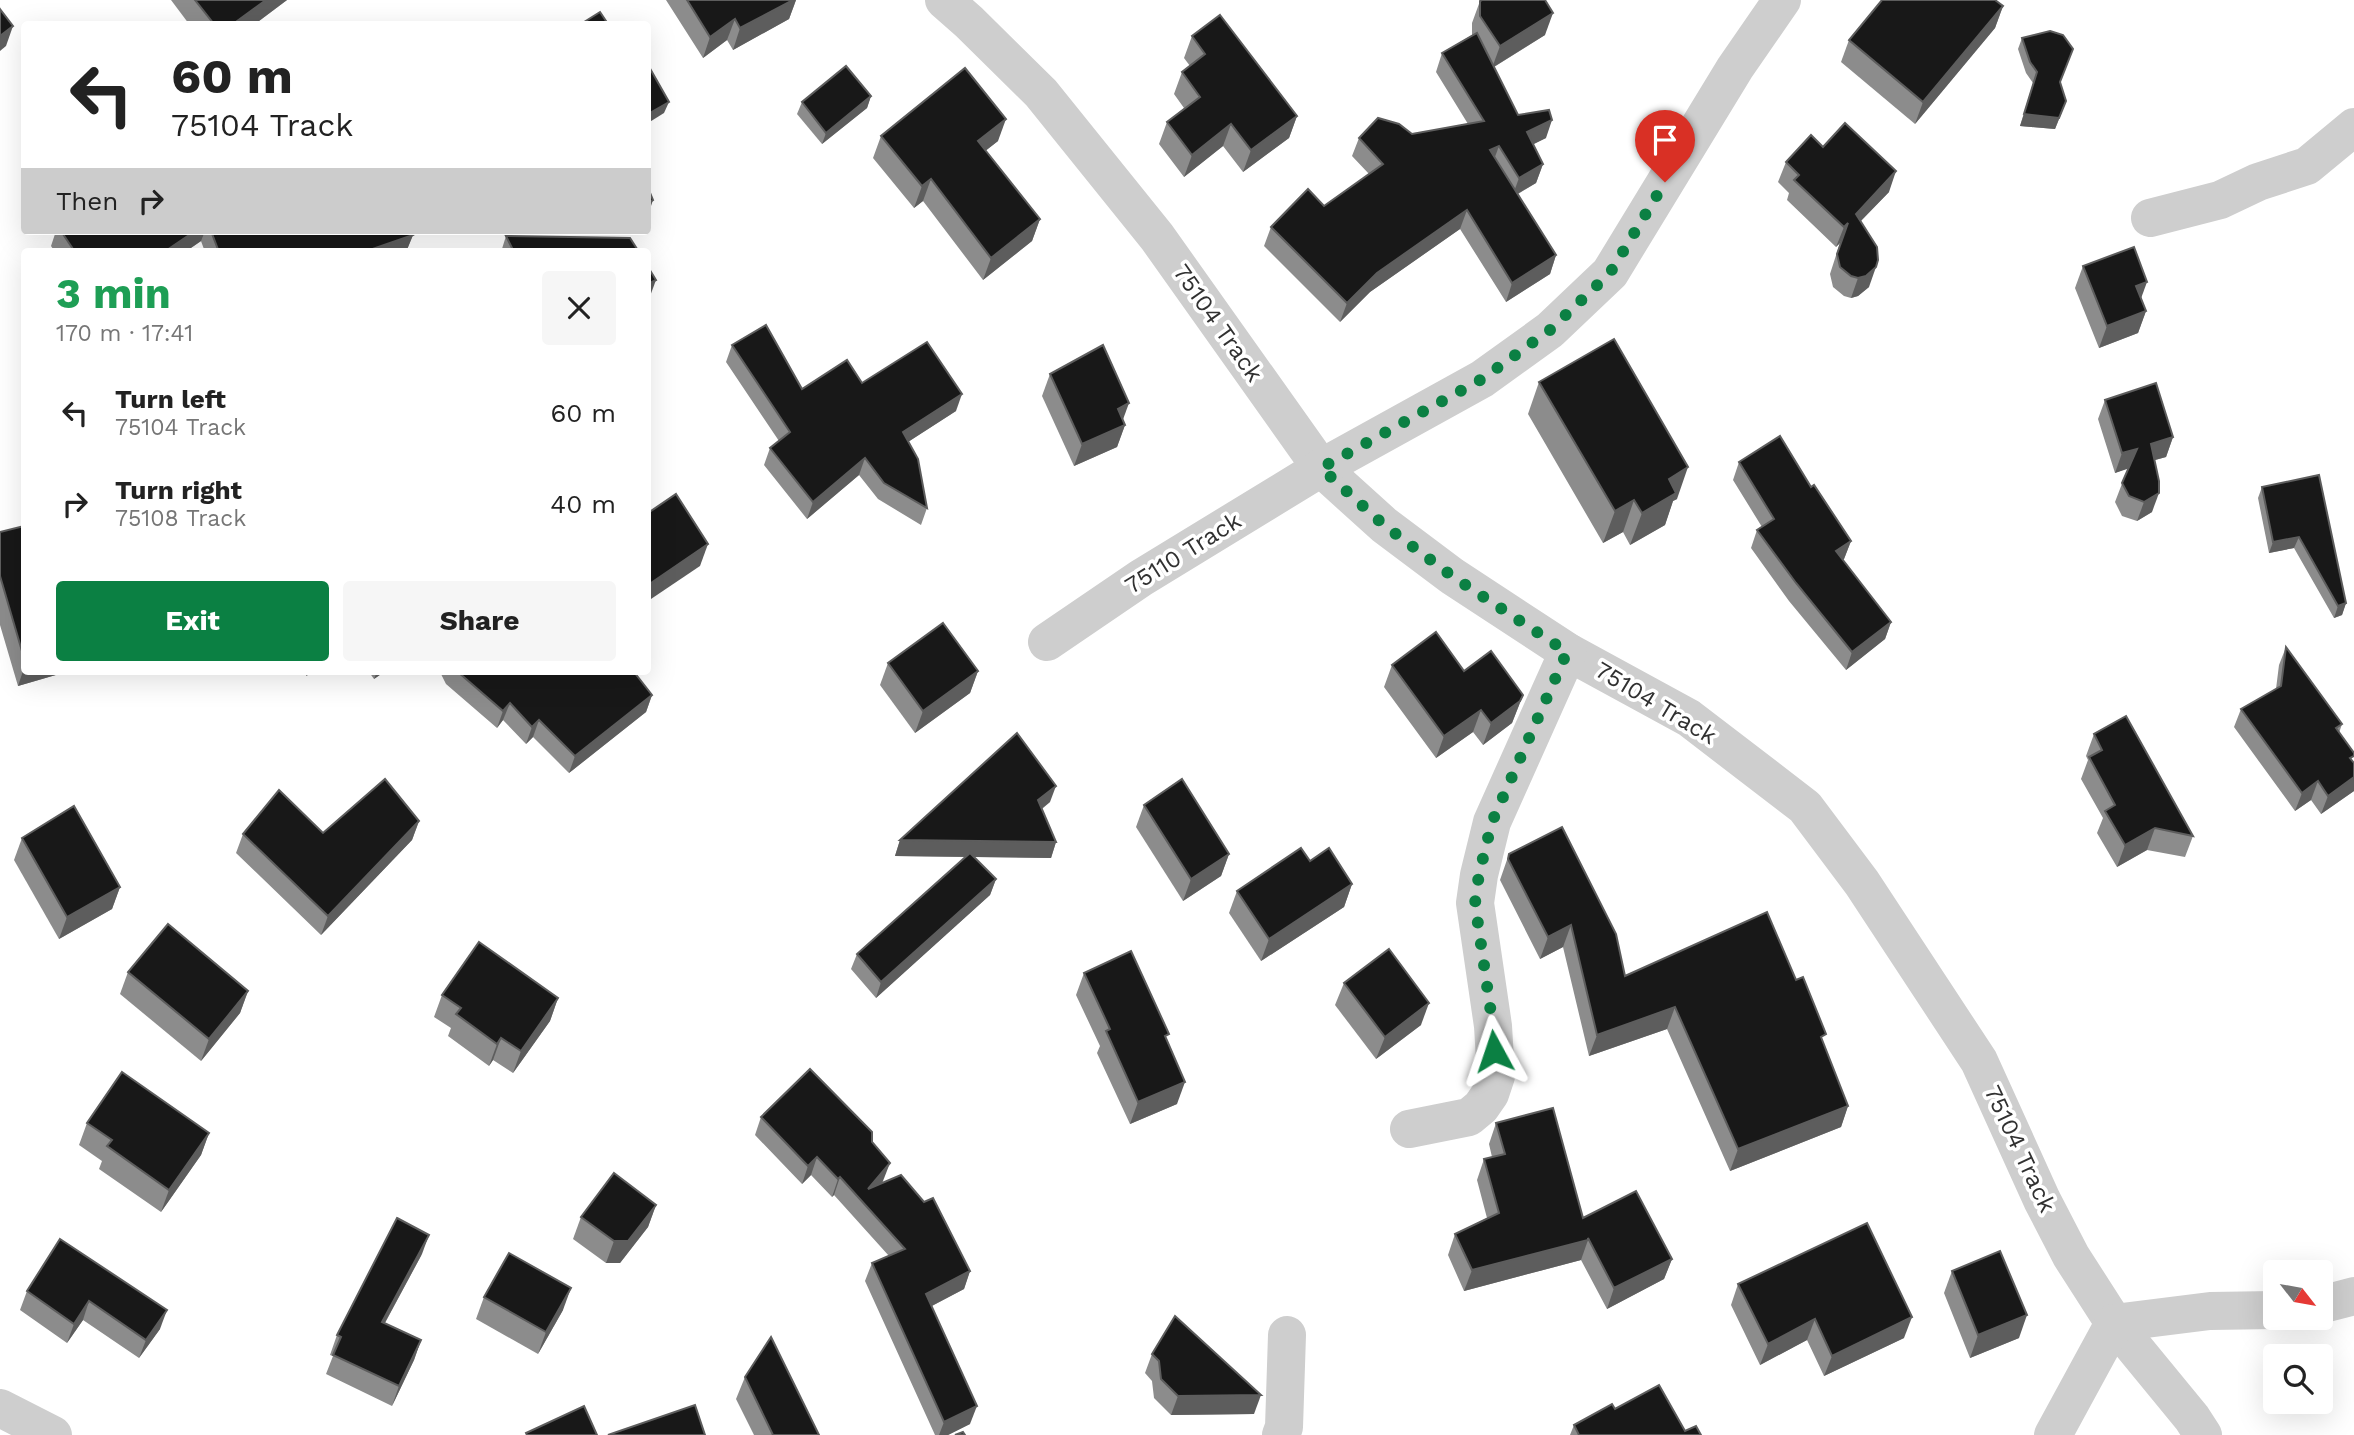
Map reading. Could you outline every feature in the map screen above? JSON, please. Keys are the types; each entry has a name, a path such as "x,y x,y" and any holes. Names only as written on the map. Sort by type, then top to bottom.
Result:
{"street":[{"name":"75110 Track","path":"1046,642 1141,578 1321,468 1482,379 1550,330 1610,273 1735,68 1782,0"},
{"name":"75104 Track","path":"968,7 1157,237 1321,468 1384,525 1452,576 1567,652 1689,718 1805,807 1862,883 1979,1061 2042,1200 2071,1256 2114,1323 2203,1435"},
{"path":"2150,218 2220,200 2258,182 2307,166 2354,127"},
{"path":"1409,1129 1469,1117 1481,1107 1490,1094 1496,1076 1493,1027 1475,903 1479,874 1492,822 1567,652"},
{"path":"2053,1435 2114,1323 2210,1311 2263,1310"},
{"path":"1281,1435 1284,1427 1287,1335"},
{"path":"0,1408 53,1435"}],"building":[{"path":"195,0 266,0 237,21 212,21"},
{"path":"687,0 793,0 740,28 735,19 710,37"},
{"path":"1482,0 1545,0 1553,13 1500,46 1480,16"},
{"path":"1882,0 1995,0 2003,6 1923,102 1849,40"},
{"path":"0,9 13,26 0,36"},
{"path":"600,12 606,21 586,21"},
{"path":"1220,15 1297,116 1251,150 1231,124 1192,155 1167,122 1200,97 1182,72 1205,54 1192,36"},
{"path":"2050,31 2063,35 2073,49 2060,82 2066,101 2059,118 2024,114 2037,72 2030,62 2022,38"},
{"path":"1477,33 1518,115 1549,110 1552,120 1527,132 1543,164 1519,178 1499,146 1490,150 1556,255 1512,283 1467,210 1377,273 1347,303 1271,227 1308,189 1324,206 1383,164 1359,138 1378,118 1399,124 1412,134 1484,121 1442,53"},
{"path":"846,66 871,96 826,133 802,102"},
{"path":"965,68 1006,119 978,141 1040,219 991,258 931,179 922,186 881,136"},
{"path":"651,70 669,102 651,112"},
{"path":"1845,123 1896,171 1856,214 1877,247 1878,260 1876,267 1866,276 1858,278 1840,267 1837,254 1848,223 1844,227 1794,180 1799,175 1786,162 1811,135 1823,147"},
{"path":"64,235 189,235 170,248 72,248"},
{"path":"213,235 413,235 376,248 217,248"},
{"path":"506,236 630,238 636,248 512,248"},
{"path":"2134,247 2147,282 2136,286 2146,311 2107,326 2083,266"},
{"path":"766,325 802,389 847,360 862,383 927,342 962,394 903,432 918,459 927,508 884,483 865,458 813,502 770,448 790,432 732,345"},
{"path":"1614,339 1688,467 1669,479 1676,493 1642,513 1634,500 1615,511 1539,382"},
{"path":"1103,345 1129,403 1118,409 1125,425 1082,444 1050,374"},
{"path":"2156,383 2173,437 2151,444 2159,493 2144,502 2129,496 2122,483 2137,449 2122,453 2105,400"},
{"path":"1780,436 1811,487 1814,485 1851,541 1836,551 1891,622 1852,652 1757,530 1774,519 1739,462"},
{"path":"2319,475 2346,603 2338,606 2299,537 2273,542 2262,487"},
{"path":"676,494 708,544 651,583 651,511"},
{"path":"21,527 21,648 0,576 0,532"},
{"path":"943,623 978,671 923,711 888,663"},
{"path":"1436,632 1464,671 1491,651 1523,695 1520,701 1491,723 1481,710 1444,736 1392,665"},
{"path":"2286,647 2342,724 2336,728 2354,753 2350,758 2354,763 2354,777 2328,796 2318,781 2302,793 2241,709 2281,686"},
{"path":"461,675 636,675 652,695 575,756 539,720 532,727 510,703 503,711"},
{"path":"2126,716 2193,836 2155,828 2125,845 2105,811 2115,805 2089,757 2102,750 2094,734"},
{"path":"1017,733 1056,786 1038,800 1056,842 900,840"},
{"path":"385,779 419,821 328,916 243,834 279,790 323,833"},
{"path":"1182,779 1229,854 1191,879 1144,805"},
{"path":"74,806 120,887 67,917 22,838"},
{"path":"1562,827 1616,934 1625,976 1767,912 1796,980 1803,977 1826,1034 1821,1037 1848,1106 1738,1149 1675,1007 1597,1035 1571,925 1548,937 1508,859 1509,854"},
{"path":"1301,848 1310,861 1329,848 1352,884 1269,939 1237,891"},
{"path":"970,853 996,879 881,982 857,954"},
{"path":"168,924 248,991 209,1039 128,972"},
{"path":"479,942 558,998 521,1051 501,1038 497,1044 456,1014 461,1008 442,995"},
{"path":"1389,949 1429,1003 1385,1037 1344,983"},
{"path":"1131,951 1169,1034 1165,1036 1185,1082 1138,1102 1106,1031 1110,1029 1084,973"},
{"path":"810,1069 872,1132 872,1142 890,1163 868,1189 901,1175 924,1202 933,1198 970,1271 926,1294 977,1406 944,1422 872,1263 905,1249 840,1177 838,1179 817,1157 808,1166 761,1117"},
{"path":"122,1072 209,1133 169,1190 107,1146 112,1140 87,1123"},
{"path":"1553,1108 1583,1218 1636,1191 1672,1259 1614,1288 1588,1238 1472,1270 1455,1234 1499,1213 1484,1159 1505,1154 1496,1123"},
{"path":"614,1173 656,1205 628,1241 614,1241 581,1217"},
{"path":"397,1218 429,1235 382,1322 421,1340 399,1386 333,1355 341,1337 337,1335"},
{"path":"1867,1223 1912,1317 1832,1356 1815,1319 1768,1344 1738,1284"},
{"path":"60,1239 167,1310 146,1340 89,1301 74,1324 27,1291"},
{"path":"2000,1251 2027,1315 1978,1335 1952,1271"},
{"path":"509,1253 571,1288 546,1332 484,1297"},
{"path":"1175,1316 1261,1395 1178,1396 1161,1379 1159,1361 1152,1354"},
{"path":"771,1337 819,1435 773,1435 745,1377"},
{"path":"1659,1385 1685,1431 1696,1426 1701,1435 1579,1435 1574,1425 1612,1404 1615,1409"},
{"path":"695,1405 705,1435 608,1435"},
{"path":"584,1406 597,1435 526,1433"}],"route":[{"path":"1494,1051 1475,903 1479,874 1492,822 1567,652 1452,576 1384,525 1321,468 1482,379 1550,330 1610,273 1665,182"}]}
